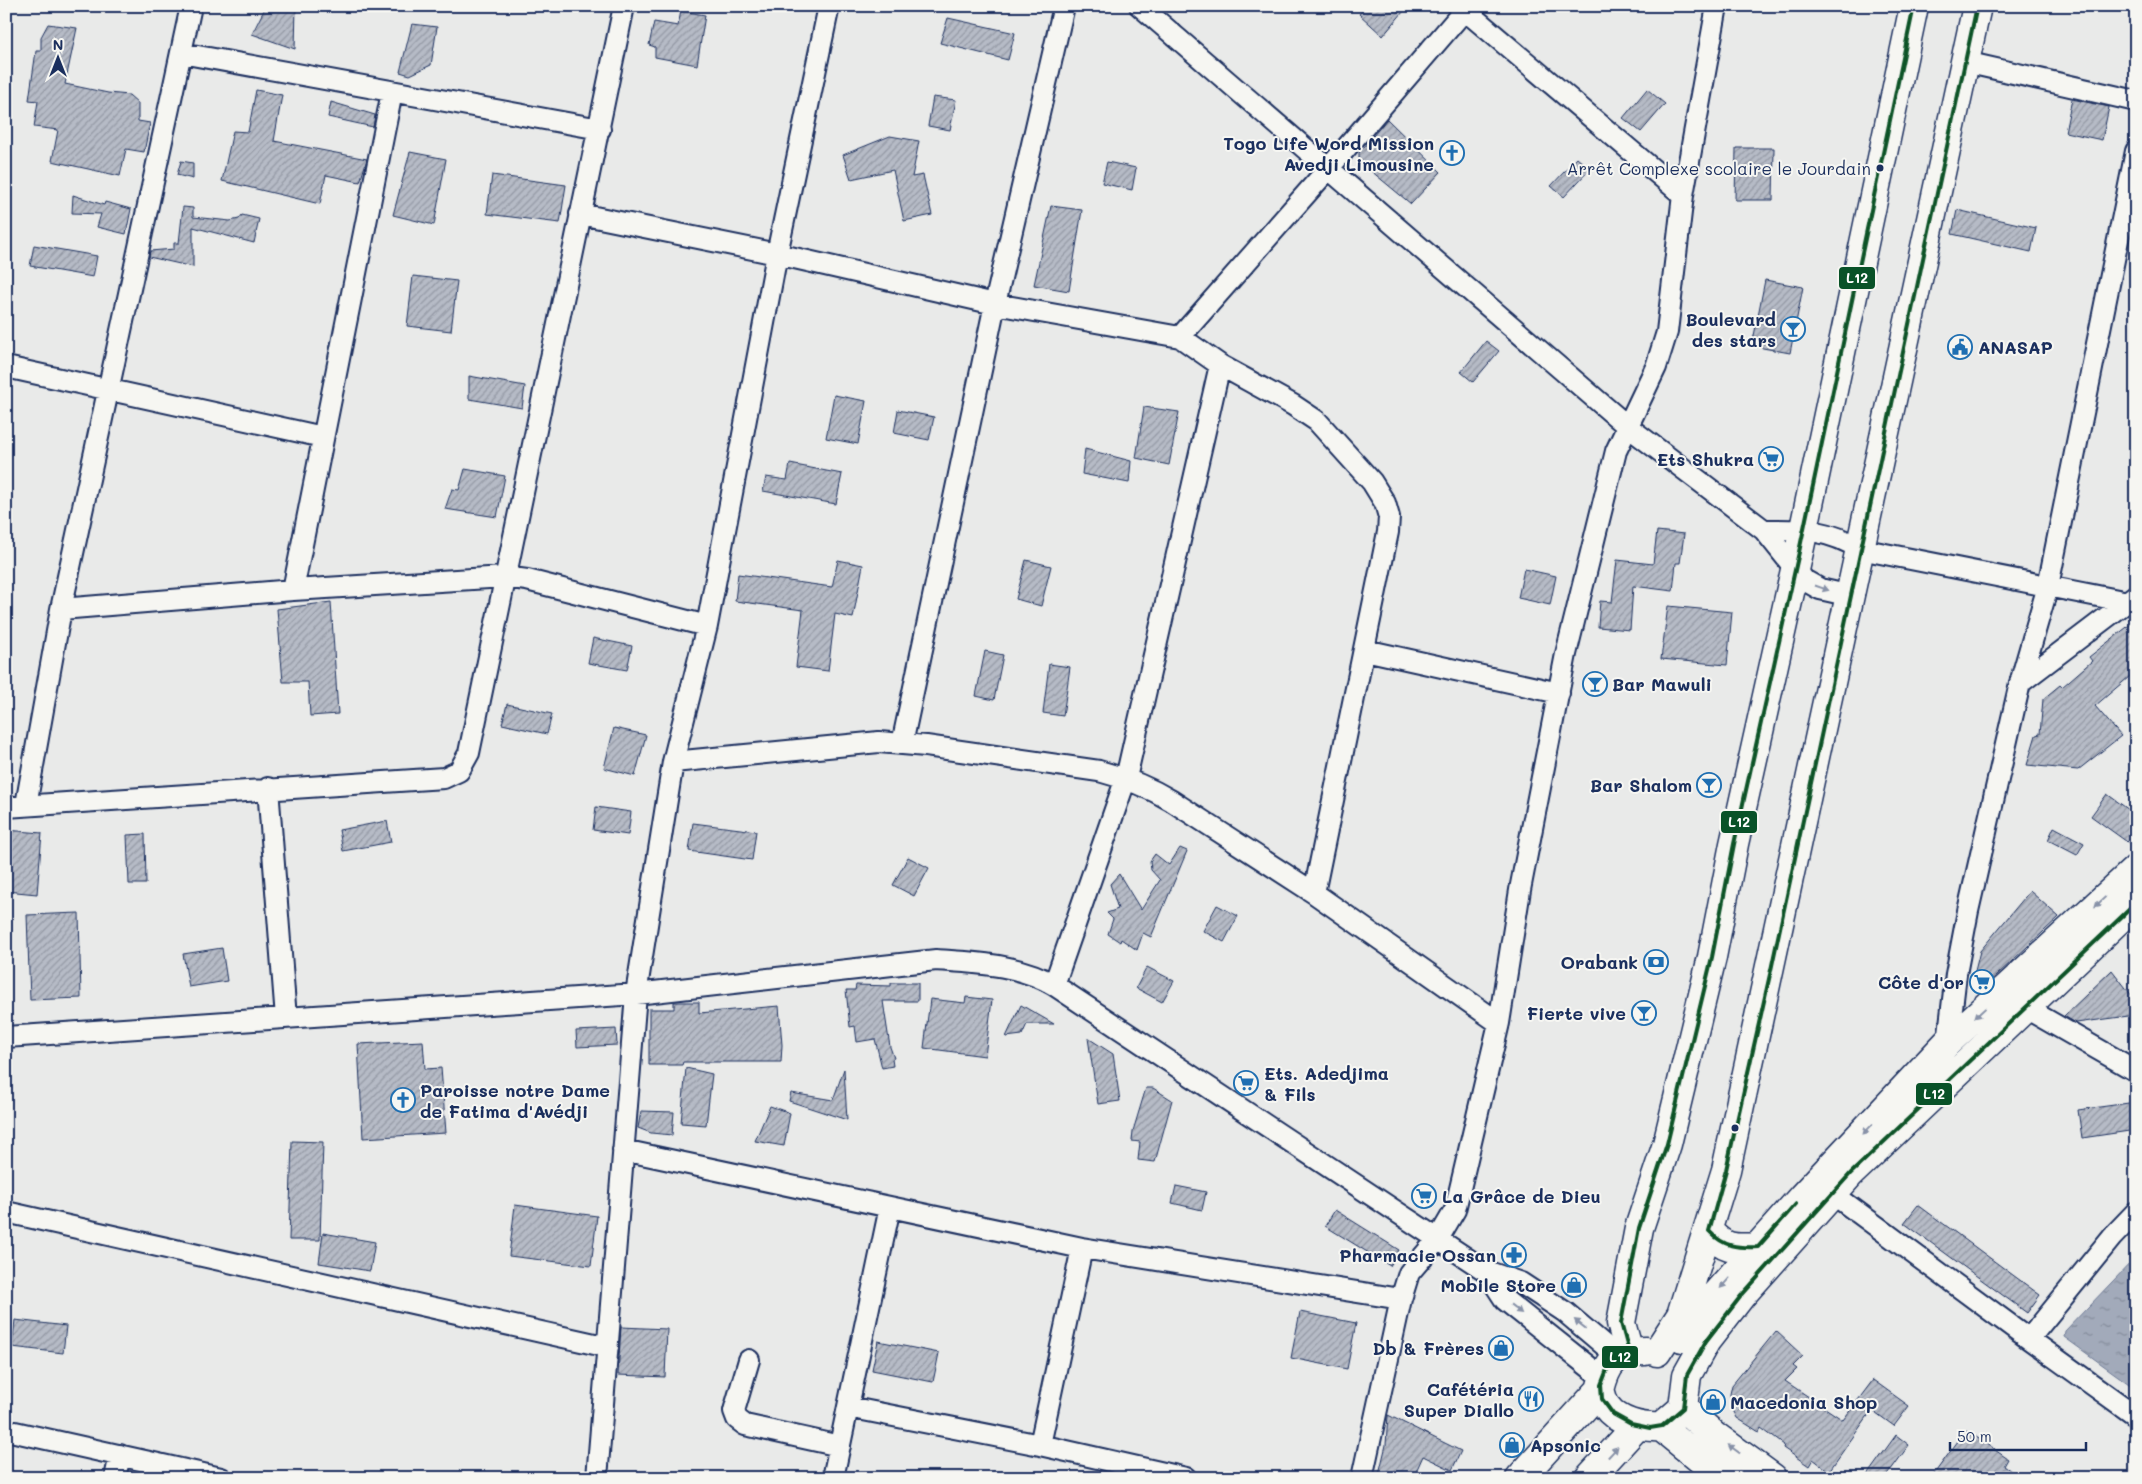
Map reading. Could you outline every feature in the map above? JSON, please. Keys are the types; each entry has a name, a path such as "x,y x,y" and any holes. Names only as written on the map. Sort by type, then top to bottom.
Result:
{"main road":[{"path":"1727,1478 1649,1426 1617,1415 1606,1406 1640,1228 1667,1144 1708,975 1734,844 1803,530 1914,6"},
{"path":"1773,1478 1714,1435 1683,1408 1671,1361 1681,1315 1726,1170 1977,6"},
{"path":"1671,1361 1707,1304 1948,1042 2136,869"},
{"path":"1520,1478 1612,1369 1671,1361 1706,1341 1735,1304 1851,1173 2024,1007 2136,903"},
{"path":"1709,1227 1709,1231 1722,1244 1737,1248 1758,1247"},
{"path":"1589,1478 1649,1426 1683,1408"}],"street":[{"path":"191,6 61,609 16,806 268,788 444,778 459,771 469,753 624,6"},
{"path":"597,1478 636,994 673,762 707,626 777,254 829,6"},
{"path":"902,744 995,304 1064,6"},
{"path":"1140,6 1627,426 1764,530 1804,580 1820,589 1850,596"},
{"path":"1362,1478 1401,1299 1409,1273 1438,1239 1454,1210 1499,1023 1520,890 1566,654 1616,451 1656,367 1666,332 1683,195 1717,6"},
{"path":"1180,337 1329,168 1464,8 1683,195"},
{"path":"181,53 600,129"},
{"path":"1965,62 2136,101"},
{"path":"292,590 392,92"},
{"path":"1948,1042 1956,974 1968,912 2020,683 2048,586 2136,151"},
{"path":"580,214 777,254 995,304 1180,337 1220,365 1293,405 1317,421 1372,482 1385,503 1389,517 1388,532 1365,650 1314,893"},
{"path":"1054,985 1126,778 1220,365"},
{"path":"6,367 323,437"},
{"path":"1764,530 1823,532 1843,538 1860,549 2048,586 2132,598"},
{"path":"61,609 292,590 504,577 527,580 707,626"},
{"path":"2020,683 2132,598"},
{"path":"1365,650 1559,693"},
{"path":"673,762 879,742 1099,771 1126,778 1154,790 1172,801 1314,893 1499,1023"},
{"path":"268,788 286,1018"},
{"path":"6,1037 636,994 936,960 982,964 1016,970 1039,976 1054,985 1486,1271 1521,1283 1565,1312 1612,1369"},
{"path":"2024,1007 2136,1071"},
{"path":"623,1150 1082,1248 1401,1299"},
{"path":"1833,1194 2136,1416"},
{"path":"834,1478 890,1207"},
{"path":"6,1212 608,1347"},
{"path":"2029,1339 2112,1237 2136,1212"},
{"path":"1040,1445 1082,1248"},
{"path":"1486,1271 1505,1300 1612,1369"},
{"path":"749,1360 734,1412 737,1419 745,1425 840,1446"},
{"path":"848,1407 1040,1445 1186,1478"},
{"path":"6,1430 221,1478"},
{"path":"114,1478 120,1455"}],"water":[{"path":"2136,1257 2136,1389 2064,1337 2065,1331"}],"building":[{"path":"266,6 296,6 295,49 252,34"},
{"path":"1366,6 1408,6 1383,36 1359,14"},
{"path":"681,11 705,15 697,65 655,57 655,47 649,45 654,22 678,26"},
{"path":"948,18 1015,33 1008,60 940,43"},
{"path":"48,24 77,28 65,84 108,93 129,95 138,103 138,121 150,123 144,152 126,149 120,176 52,161 58,130 34,127 38,101 29,100 36,51 41,51 41,37"},
{"path":"412,24 437,27 431,65 410,75 400,72"},
{"path":"1647,89 1665,104 1641,132 1623,118"},
{"path":"256,90 282,95 274,141 367,159 360,182 326,175 320,204 222,181 233,131 248,132"},
{"path":"933,97 956,100 950,130 928,126"},
{"path":"2072,99 2109,107 2102,140 2065,132"},
{"path":"331,102 375,115 373,127 328,117"},
{"path":"1387,119 1441,172 1411,204 1359,161 1359,153"},
{"path":"890,136 919,141 912,177 923,175 932,215 904,221 893,170 851,179 843,155"},
{"path":"1736,148 1774,148 1773,200 1735,200"},
{"path":"410,152 446,159 434,225 393,215"},
{"path":"1577,158 1590,169 1564,197 1551,186"},
{"path":"181,161 193,163 193,179 177,175"},
{"path":"1107,162 1136,168 1132,190 1102,183"},
{"path":"492,175 566,185 560,223 487,214"},
{"path":"73,195 104,205 105,202 131,209 126,234 97,227 101,214 72,213"},
{"path":"1051,206 1082,210 1069,291 1034,285"},
{"path":"183,207 193,208 193,217 230,221 239,219 242,215 259,219 254,243 193,227 193,267 149,257 150,251 174,249 174,243 179,243"},
{"path":"1957,210 2036,228 2031,252 1952,234"},
{"path":"34,245 97,256 93,277 30,266"},
{"path":"413,276 457,281 451,331 407,326"},
{"path":"1765,280 1803,287 1790,353 1752,346"},
{"path":"1486,341 1499,351 1473,382 1461,372"},
{"path":"469,376 525,386 522,408 469,399"},
{"path":"834,395 866,401 858,444 826,438"},
{"path":"1144,407 1179,412 1169,465 1136,458"},
{"path":"898,410 934,417 929,440 894,433"},
{"path":"1085,449 1131,461 1129,483 1082,474"},
{"path":"790,464 842,474 836,504 763,491 766,477 787,480"},
{"path":"465,469 505,476 497,517 445,509 452,489 459,490"},
{"path":"1657,531 1684,534 1680,563 1676,563 1673,591 1633,586 1630,630 1598,627 1600,601 1612,602 1617,560 1653,564"},
{"path":"838,560 863,565 853,618 835,614 828,671 796,667 803,610 735,601 738,574 832,587"},
{"path":"1026,560 1051,566 1041,606 1016,599"},
{"path":"1524,569 1556,576 1550,605 1518,598"},
{"path":"331,602 338,714 310,716 308,682 283,682 277,609"},
{"path":"1668,606 1732,612 1727,665 1661,659"},
{"path":"2136,620 2136,671 2095,706 2121,736 2078,770 2027,765 2036,735 2040,734 2043,699 2060,685 2062,687 2092,661 2089,657"},
{"path":"593,638 632,646 627,670 588,663"},
{"path":"985,651 1003,655 994,700 976,696"},
{"path":"1049,664 1070,667 1063,716 1043,713"},
{"path":"507,704 552,714 547,734 502,724"},
{"path":"614,728 646,735 635,776 604,768"},
{"path":"2107,794 2136,815 2136,836 2130,844 2091,816"},
{"path":"596,807 631,812 628,835 593,830"},
{"path":"387,821 391,842 343,851 339,830"},
{"path":"693,823 756,831 752,860 689,851"},
{"path":"2054,827 2084,843 2077,855 2048,840"},
{"path":"6,830 42,833 37,894 6,891"},
{"path":"145,834 146,884 129,884 127,835"},
{"path":"1180,848 1187,851 1151,937 1143,933 1137,950 1121,939 1120,942 1108,934 1113,919 1107,913 1118,909 1110,884 1119,874 1141,910 1160,880 1151,870 1150,861 1155,854 1169,865"},
{"path":"908,857 929,868 914,896 893,885"},
{"path":"2030,891 2059,917 1981,990 1976,987 1975,971 1980,951"},
{"path":"1217,905 1238,916 1224,942 1203,931"},
{"path":"79,913 81,998 30,1000 27,915"},
{"path":"222,948 227,981 189,987 183,954"},
{"path":"1147,967 1174,981 1162,1002 1136,988"},
{"path":"2112,970 2136,1001 2136,1015 2076,1023 2064,1016"},
{"path":"891,983 918,983 918,1001 883,1001 890,1047 894,1058 892,1059 893,1066 882,1068 875,1039 857,1042 855,1026 850,1027 846,990 855,990 856,985 891,986"},
{"path":"966,997 992,1000 985,1056 924,1048 930,999 965,1003"},
{"path":"674,1002 699,1002 699,1013 779,1006 782,1045 781,1062 683,1062 682,1065 649,1065 649,1009 674,1009"},
{"path":"1021,1005 1054,1024 1027,1024 1022,1035 1006,1037"},
{"path":"616,1029 617,1045 577,1047 576,1031"},
{"path":"1088,1038 1113,1054 1120,1101 1098,1104"},
{"path":"423,1041 425,1069 441,1068 446,1133 363,1138 358,1044"},
{"path":"686,1068 712,1074 706,1125 681,1123"},
{"path":"844,1069 847,1120 789,1101 791,1093 833,1100"},
{"path":"1146,1088 1153,1088 1172,1100 1155,1162 1138,1160 1140,1142 1132,1141 1133,1131"},
{"path":"2136,1102 2136,1130 2082,1138 2078,1110"},
{"path":"770,1106 790,1113 784,1146 755,1141"},
{"path":"641,1111 674,1112 672,1135 651,1133 638,1128"},
{"path":"292,1141 323,1142 320,1240 289,1240"},
{"path":"1176,1186 1206,1192 1202,1210 1172,1203"},
{"path":"515,1205 597,1216 591,1266 509,1256"},
{"path":"1918,1205 2040,1295 2027,1313 1904,1223"},
{"path":"1335,1210 1399,1250 1390,1266 1325,1226"},
{"path":"323,1233 375,1242 370,1271 319,1263"},
{"path":"1300,1312 1356,1323 1347,1369 1291,1358"},
{"path":"15,1320 66,1326 63,1353 12,1347"},
{"path":"621,1327 667,1329 665,1377 618,1375"},
{"path":"1776,1331 1803,1356 1793,1366 1797,1369 1785,1381 1843,1420 1873,1380 1909,1406 1894,1426 1872,1410 1829,1471 1813,1459 1809,1466 1783,1448 1784,1445 1761,1428 1759,1432 1737,1418 1731,1406 1730,1394 1732,1385"},
{"path":"878,1341 939,1353 933,1382 872,1370"},
{"path":"1388,1415 1461,1451 1452,1470 1423,1456 1413,1478 1378,1478 1386,1445"},
{"path":"1966,1430 2008,1459 2004,1466 2021,1478 1931,1478"},
{"path":"1896,1435 1909,1445 1885,1478 1865,1478"}],"transit line":[{"name":"L12","path":"1914,6 1799,552 1734,844 1712,957 1667,1144 1639,1228 1621,1323 1629,1352 1615,1359 1608,1367 1601,1385 1602,1399 1613,1414 1631,1424 1650,1428 1662,1426 1683,1408 1687,1375 1706,1341 1741,1296 1851,1173 2136,903"},
{"name":"L12","path":"1796,1204 1758,1247 1731,1245 1720,1240 1709,1231 1726,1170 1771,970 1977,6"}],"place":[{"name":"Togo Life Word Mission Avedji Limousine","path":"1452,153"},
{"name":"Arrêt Complexe scolaire le Jourdain","path":"1880,168"},
{"name":"Boulevard des stars","path":"1793,329"},
{"name":"ANASAP","path":"1960,347"},
{"name":"Ets Shukra","path":"1771,459"},
{"name":"Bar Mawuli","path":"1595,684"},
{"name":"Bar Shalom","path":"1709,785"},
{"name":"Orabank","path":"1656,962"},
{"name":"Côte d'or","path":"1982,982"},
{"name":"Fierte vive","path":"1644,1013"},
{"name":"Ets. Adedjima & Fils","path":"1246,1083"},
{"name":"Paroisse notre Dame de Fatima d'Avédji","path":"403,1100"},
{"name":"La Grâce de Dieu","path":"1424,1196"},
{"name":"Pharmacie Ossan","path":"1514,1255"},
{"name":"Mobile Store","path":"1574,1285"},
{"name":"Db & Frères","path":"1501,1348"},
{"name":"Cafétéria Super Diallo","path":"1531,1399"},
{"name":"Macedonia Shop","path":"1713,1402"},
{"name":"Apsonic","path":"1512,1445"}]}
